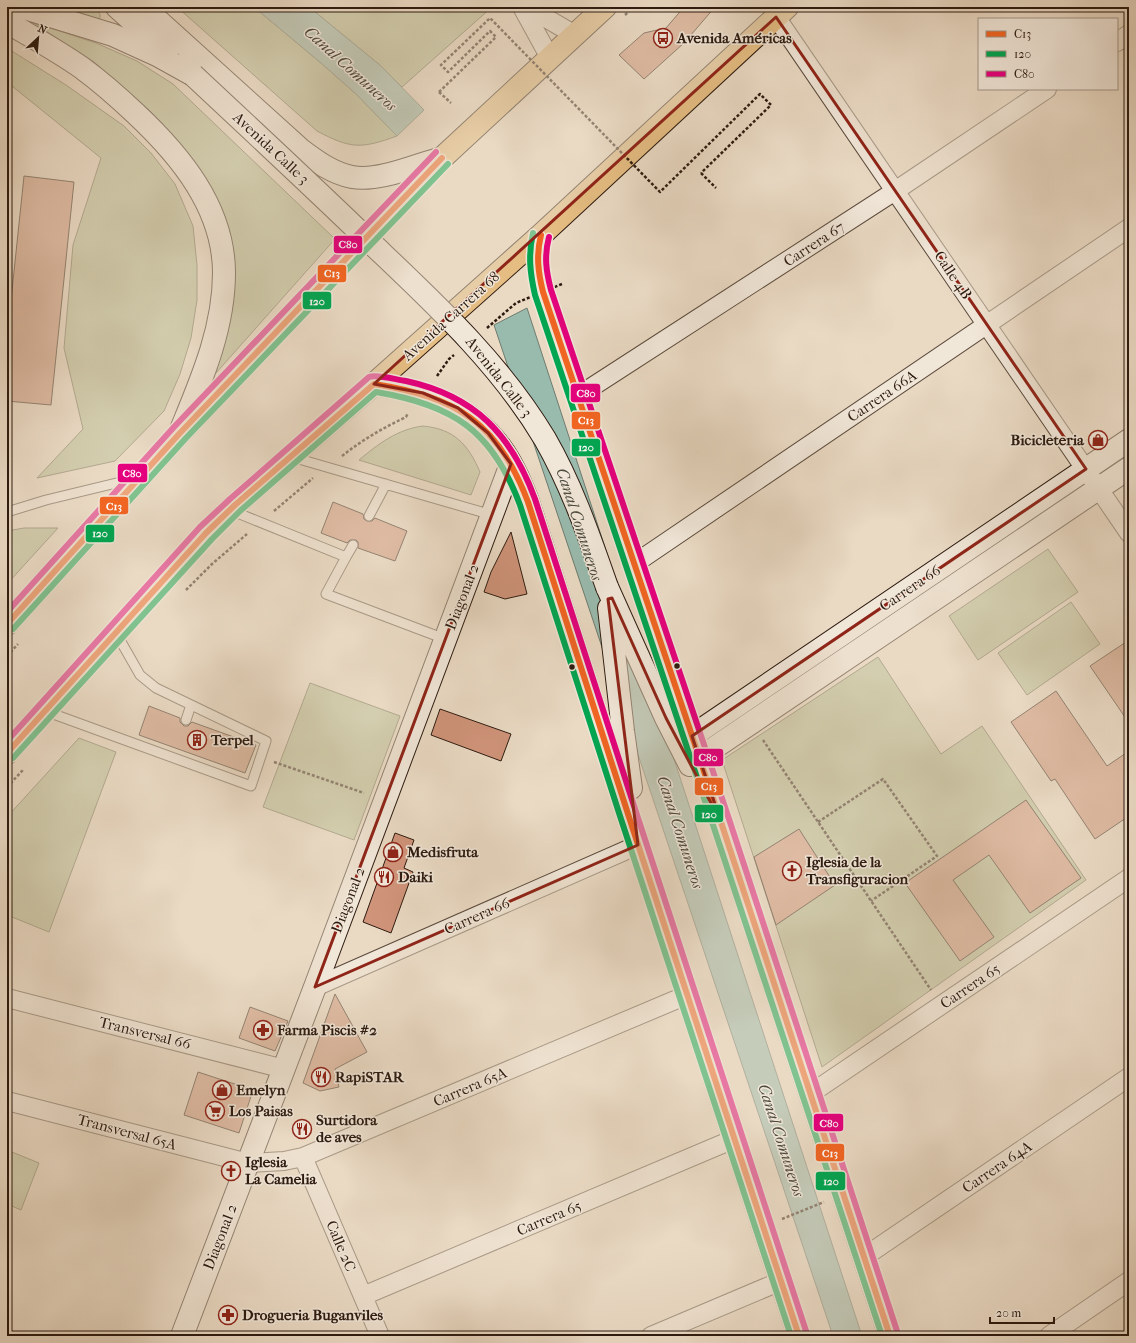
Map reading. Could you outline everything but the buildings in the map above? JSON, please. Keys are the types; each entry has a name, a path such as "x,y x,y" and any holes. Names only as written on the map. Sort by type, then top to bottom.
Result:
{"main road":[{"name":"Avenida Calle 3","path":"21,7 113,35 157,55 193,75"},
{"name":"Avenida Calle 3","path":"117,7 193,75 435,304 493,366 515,395 551,451 572,492 607,587 666,718 721,822"},
{"name":"Avenida Calle 3","path":"143,7 300,149 335,172 351,177 364,178 381,176 442,158"},
{"path":"7,624 180,433 442,158 605,7"},
{"name":"Avenida Carrera 68","path":"7,753 206,532 541,235 782,12"},
{"path":"7,22 44,43 82,68 110,90 158,135 185,167 202,194 215,222 222,247 224,273 218,322 213,348 180,433"},
{"name":"Avenida Calle 3","path":"374,384 423,393 458,408 474,420 501,448 511,464 528,502 638,845 799,1336"},
{"name":"Carrera 66","path":"692,736 1129,440"},
{"name":"Diagonal 2","path":"182,1336 315,987 511,464"},
{"name":"Carrera 66","path":"699,758 1129,468"},
{"name":"Avenida Calle 3","path":"607,587 623,731 638,845"},
{"name":"Avenida Calle 3","path":"692,736 890,1336"}],"street":[{"path":"522,7 550,58"},
{"path":"527,7 575,35"},
{"name":"Calle 4B","path":"782,12 895,191 1129,533"},
{"path":"1118,41 1129,34"},
{"name":"Carrera 67","path":"578,396 895,191 1046,90"},
{"name":"Carrera 66A","path":"634,564 1129,228"},
{"name":"Carrera 66","path":"315,987 638,845"},
{"name":"Carrera 65","path":"810,1094 1129,878"},
{"name":"Carrera 65A","path":"248,1163 284,1161 303,1157 687,995"},
{"name":"Transversal 66","path":"7,998 284,1069"},
{"name":"Carrera 64A","path":"864,1257 1129,1077"},
{"name":"Transversal 65A","path":"7,1101 248,1163"},
{"name":"Carrera 65","path":"363,1296 734,1139"},
{"name":"Calle 2C","path":"303,1157 380,1336"},
{"path":"651,1336 781,1281"},
{"path":"1049,1336 1129,1281"}],"lane":[{"path":"291,457 492,515"},
{"path":"7,512 46,500 140,477"},
{"path":"368,516 386,484"},
{"path":"230,510 346,557"},
{"path":"353,545 326,594 446,639"},
{"path":"45,711 251,786 266,741 156,688 140,675 116,633"},
{"path":"186,720 191,705"},
{"path":"173,757 176,748"}],"path":[{"path":"450,103 439,92 496,36 490,31 448,72 441,65 490,18 660,192 760,94 771,105 701,173 716,188"},
{"path":"516,303 562,284"},
{"path":"183,593 212,564 299,489 358,444 381,429 406,417"},
{"path":"762,738 934,995"},
{"path":"261,757 385,800"},
{"path":"7,787 28,764"},
{"path":"818,822 883,779 937,856 871,901"},
{"path":"792,1215 822,1203"}],"highlighted area":[{"path":"776,17 1086,469 692,736 721,822 666,718 612,598 608,599 638,845 315,987 511,464 488,433 458,408 423,393 374,384"}],"shaded area":[{"path":"56,7 94,7 100,14 100,17 99,20"},
{"path":"177,7 254,7 356,94 397,136 365,145 356,145 339,141 317,131"},
{"path":"309,7 492,7 402,87 381,66"},
{"path":"32,22 96,43 137,61 173,84 335,239 216,373 224,339 232,271 230,236 216,201 175,140 151,112 94,62"},
{"path":"7,48 66,85 124,126 151,153 175,184 193,226 197,265 197,300 191,338 180,374 164,411 115,461 37,478 83,429 64,348 73,245 101,158 7,82"},
{"path":"423,426 451,434 465,446 470,453 480,472 471,495 359,460 389,438 405,430"},
{"path":"24,528 58,528 7,584 7,531"},
{"path":"1048,549 1078,592 978,660 949,616"},
{"path":"1071,602 1100,644 1027,695 998,653"},
{"path":"878,657 941,754 982,726 1086,880 822,1067 722,760"},
{"path":"310,683 400,716 354,840 263,807"},
{"path":"79,738 116,752 49,932 7,915 7,817"},
{"path":"7,1150 39,1163 21,1210 7,1204"}],"water":[{"name":"Canal Comuneros","path":"254,7 309,7 381,66 424,110 397,136 356,94"},
{"name":"Canal Comuneros","path":"527,308 862,1336 833,1336 494,325"}],"transit line":[{"name":"C80","path":"7,612 174,427 436,152"},
{"name":"C13","path":"7,624 180,433 442,158"},
{"name":"120","path":"13,629 186,438 448,164"},
{"name":"120","path":"533,233 530,249 530,264 535,295 713,825 882,1336"},
{"name":"C13","path":"541,235 538,250 538,264 543,292 721,822 890,1336"},
{"name":"C80","path":"549,237 546,251 546,264 551,290 729,819 898,1334"},
{"name":"C80","path":"7,741 200,527 369,377 377,376 406,381 430,388 452,397 471,408 487,421 502,437 514,455 535,499 807,1334"},
{"name":"C13","path":"7,753 206,533 235,505 374,384 428,397 451,406 470,418 488,433 503,452 516,474 528,502 628,814 799,1336"},
{"name":"120","path":"13,758 212,539 240,511 376,392 427,405 448,414 466,425 482,440 497,458 509,479 520,505 620,816 791,1336"}],"place":[{"name":"Avenida Américas","path":"663,38"},
{"name":"Bicicleteria","path":"1098,440"},
{"name":"Terpel","path":"197,740"},
{"name":"Medisfruta","path":"393,852"},
{"name":"Iglesia de la Transfiguracion","path":"792,871"},
{"name":"Daiki","path":"384,877"},
{"name":"Farma Piscis #2","path":"263,1030"},
{"name":"RapiSTAR","path":"321,1077"},
{"name":"Emelyn","path":"222,1090"},
{"name":"Los Paisas","path":"215,1111"},
{"name":"Surtidora de aves","path":"302,1129"},
{"name":"Iglesia La Camelia","path":"231,1171"},
{"name":"Drogueria Buganviles","path":"228,1315"}]}
